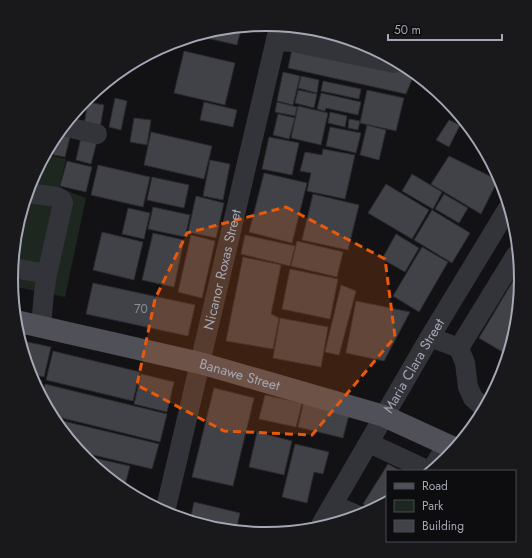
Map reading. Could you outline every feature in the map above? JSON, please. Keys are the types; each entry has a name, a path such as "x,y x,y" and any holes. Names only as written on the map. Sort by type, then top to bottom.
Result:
{"main road":[{"name":"Banawe Street","path":"22,322 200,363 384,416 450,445"}],"street":[{"path":"277,34 293,42 387,62"},
{"name":"Nicanor Roxas Street","path":"166,506 277,34"},
{"path":"69,128 96,134"},
{"path":"33,194 57,197 61,199 63,203 47,274 41,326"},
{"name":"Maria Clara Street","path":"324,520 430,337 505,213"},
{"path":"459,348 513,260"},
{"path":"19,269 47,274"},
{"path":"430,337 459,348 465,363 468,387 473,398 480,404"},
{"path":"369,443 425,469"},
{"path":"333,505 350,512"}],"highlighted area":[{"path":"286,207 385,259 395,337 312,435 224,431 137,385 155,299 187,233"}],"green space":[{"path":"51,156 66,159 59,188 86,198 65,297 19,287 20,247 26,215 37,184"}],"building":[{"path":"240,33 237,45 207,38"},
{"path":"295,33 330,39 373,55 293,40"},
{"path":"293,45 396,68 412,79 406,94 288,68"},
{"path":"184,51 235,63 225,105 174,93"},
{"path":"283,72 300,76 293,105 277,101"},
{"path":"301,76 319,80 317,93 298,88"},
{"path":"323,81 361,89 359,99 321,91"},
{"path":"298,90 317,94 314,108 295,103"},
{"path":"367,90 404,98 396,131 360,123"},
{"path":"321,93 361,102 358,115 326,108 325,111 317,109"},
{"path":"115,98 127,101 121,130 109,127"},
{"path":"204,102 237,110 233,127 200,120"},
{"path":"277,102 297,107 295,116 275,112"},
{"path":"92,103 104,105 100,128 84,125 87,108"},
{"path":"298,106 328,113 321,145 291,138"},
{"path":"330,112 347,116 345,127 328,123"},
{"path":"278,114 295,118 289,139 273,135"},
{"path":"134,118 151,120 147,145 130,142"},
{"path":"349,119 360,121 358,130 348,128"},
{"path":"449,120 460,125 449,147 436,140"},
{"path":"367,125 386,130 379,160 360,155"},
{"path":"330,127 361,133 356,153 326,146"},
{"path":"66,132 71,133 65,157 51,154"},
{"path":"151,132 212,146 204,179 144,165"},
{"path":"82,133 98,137 91,164 76,160"},
{"path":"269,137 299,143 292,175 262,169"},
{"path":"323,149 355,155 345,199 307,191 311,173 300,171 305,152 322,155"},
{"path":"449,156 492,177 495,185 481,214 431,184"},
{"path":"210,160 230,164 223,200 203,196"},
{"path":"67,161 92,167 86,192 60,186"},
{"path":"98,165 150,177 143,207 91,195"},
{"path":"264,173 307,183 292,243 249,232"},
{"path":"412,174 442,192 433,209 402,191"},
{"path":"152,177 189,185 184,208 147,200"},
{"path":"386,184 429,210 412,239 368,213"},
{"path":"313,194 359,205 348,250 302,240"},
{"path":"444,194 468,208 459,223 435,209"},
{"path":"196,196 224,203 216,238 188,232"},
{"path":"153,207 190,215 185,237 148,229"},
{"path":"128,208 150,213 144,239 122,234"},
{"path":"432,210 470,233 452,263 414,240"},
{"path":"102,232 143,242 134,280 93,270"},
{"path":"153,233 184,240 174,287 142,280"},
{"path":"396,234 419,248 405,272 382,259"},
{"path":"191,235 215,241 202,298 178,292"},
{"path":"245,235 295,246 290,266 241,254"},
{"path":"297,241 343,252 337,277 291,266"},
{"path":"422,247 448,262 419,312 393,296"},
{"path":"243,257 281,265 271,314 279,318 273,349 226,341"},
{"path":"290,269 338,279 330,319 282,309"},
{"path":"514,279 512,311 503,352 479,338"},
{"path":"93,283 195,305 188,336 86,314"},
{"path":"341,285 356,291 339,355 325,352"},
{"path":"356,301 410,312 384,361 346,353"},
{"path":"280,318 328,327 321,367 273,358"},
{"path":"26,342 51,347 44,377 38,375"},
{"path":"53,351 140,372 133,401 46,380"},
{"path":"141,374 174,382 167,412 134,404"},
{"path":"45,384 167,414 160,442 60,418 44,388"},
{"path":"214,388 254,398 233,486 192,477"},
{"path":"265,395 302,403 296,427 259,419"},
{"path":"304,400 350,411 343,438 298,427"},
{"path":"63,421 159,444 152,469 92,455 80,443"},
{"path":"257,432 292,441 284,475 249,467"},
{"path":"295,444 329,452 323,474 314,472 307,503 282,497"},
{"path":"95,458 130,466 125,483"},
{"path":"388,464 399,470 386,470 386,496 366,506 363,504"},
{"path":"194,502 240,513 237,525 191,516"}]}
